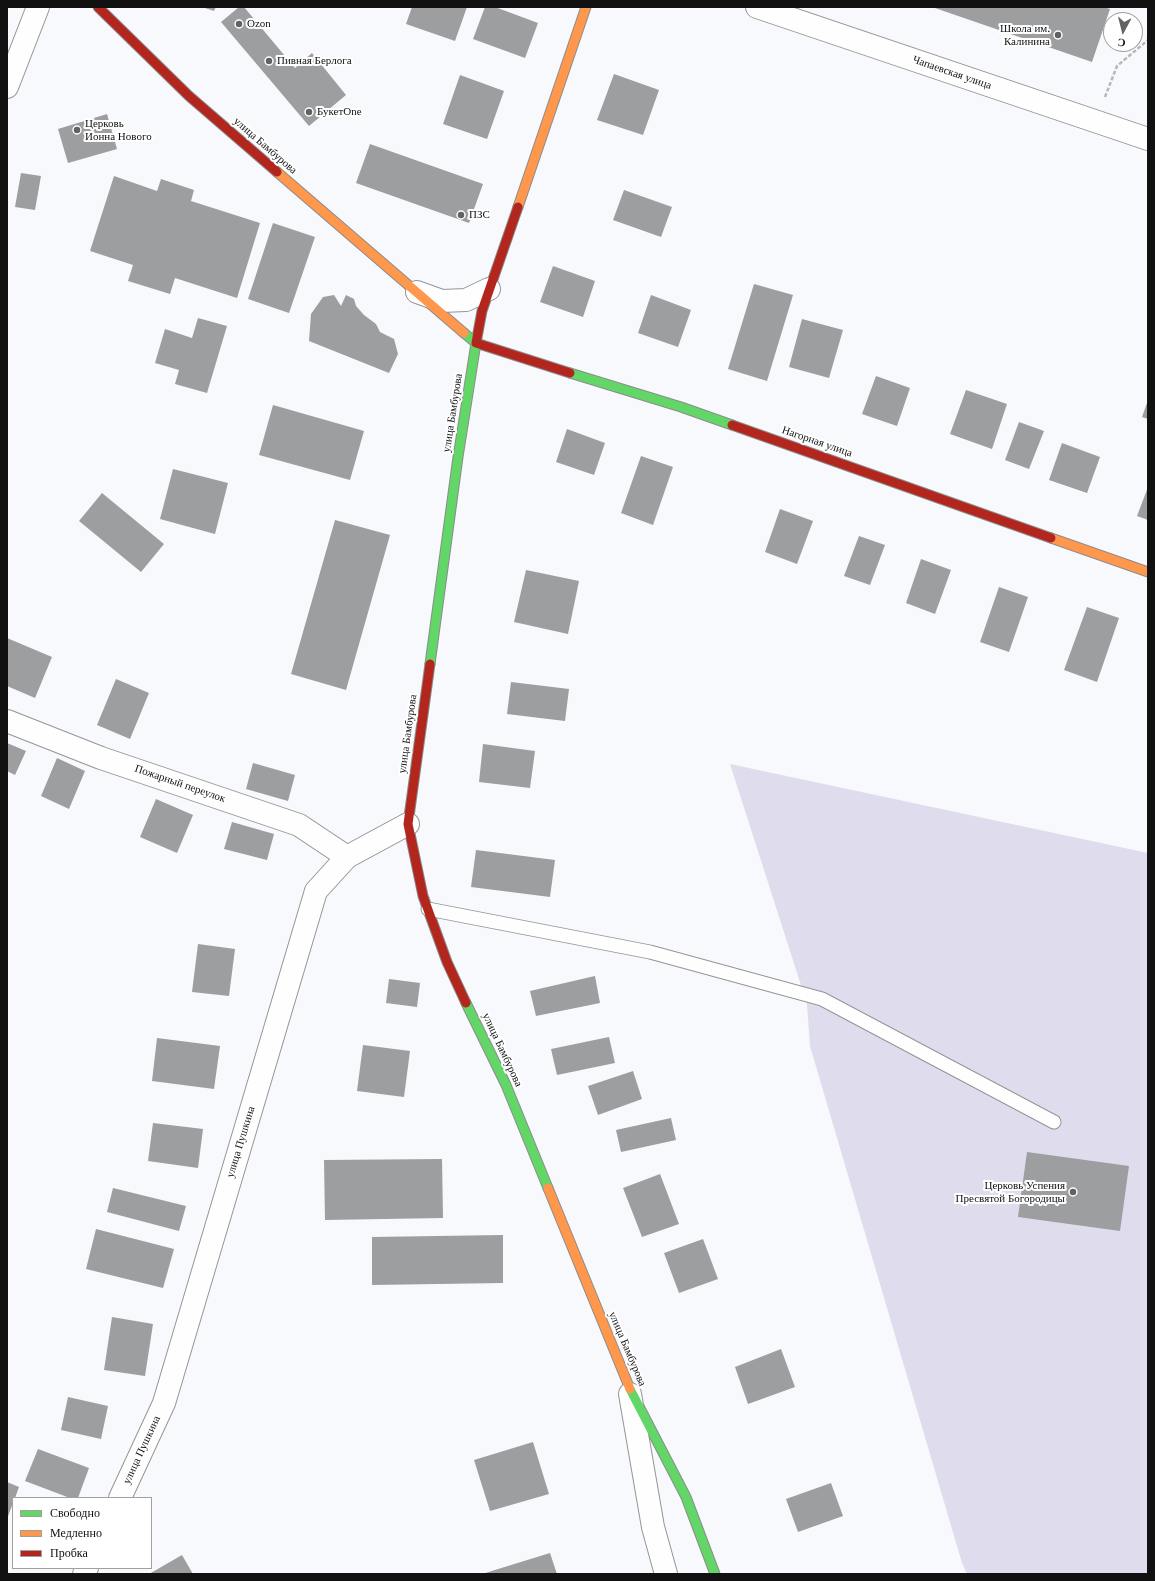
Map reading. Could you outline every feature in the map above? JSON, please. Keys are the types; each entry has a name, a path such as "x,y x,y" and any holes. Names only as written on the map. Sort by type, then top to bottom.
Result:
{"street":[{"path":"7,87 38,7"},
{"name":"улица Бамбурова","path":"98,7 189,96 476,343 457,465 408,824 423,896 447,962 506,1085 629,1388 686,1497 715,1574"},
{"path":"476,343 482,311 489,289 586,7"},
{"name":"Чапаевская улица","path":"757,7 1148,139"},
{"path":"417,292 442,301 466,300 489,289"},
{"name":"Нагорная улица","path":"476,343 682,407 1148,572"},
{"name":"Пожарный переулок","path":"7,722 100,758 299,825 347,857"},
{"name":"улица Пушкина","path":"120,1497 164,1403 316,891 347,857 408,824"},
{"path":"629,1388 653,1527 666,1574"}],"lane":[{"path":"428,909 650,952 822,1000 1054,1122"}],"path":[{"path":"1096,121 1116,66 1148,40"}],"shaded area":[{"path":"730,764 1148,853 1148,1574 967,1574 962,1563 810,1046 807,1004"}],"building":[{"path":"202,7 216,7 214,11"},
{"path":"239,7 244,7 295,68 312,53 346,95 309,126 221,22"},
{"path":"412,7 467,7 455,41 406,24"},
{"path":"485,7 495,7 538,23 525,58 473,39"},
{"name":"Школа им. Калинина","path":"932,7 1104,7 1110,9 1109,12 1103,12 1103,30 1092,62"},
{"path":"614,74 659,90 643,135 597,120"},
{"path":"460,75 504,91 487,139 443,124"},
{"path":"107,114 117,149 68,163 58,129"},
{"path":"370,144 483,184 469,223 356,183"},
{"path":"21,173 41,176 35,210 15,207"},
{"path":"114,176 157,191 161,179 194,190 191,201 260,223 237,298 175,278 170,294 128,281 133,265 90,251"},
{"path":"624,190 672,207 661,237 613,220"},
{"path":"273,223 315,237 289,313 248,299"},
{"path":"553,266 595,281 583,317 540,302"},
{"path":"754,284 793,295 767,381 728,369"},
{"path":"334,295 341,306 346,295 354,299 356,306 364,315 376,324 380,332 394,339 398,354 389,373 309,341 311,314 323,297"},
{"path":"651,295 691,310 678,347 638,333"},
{"path":"198,318 227,326 207,393 175,384 179,370 155,363 165,329 192,338"},
{"path":"802,319 843,330 829,378 789,367"},
{"path":"876,376 910,388 897,426 862,414"},
{"path":"966,390 1007,404 992,449 950,434"},
{"path":"1148,400 1148,419 1142,417"},
{"path":"273,405 364,431 350,480 259,455"},
{"path":"1019,422 1044,431 1029,469 1005,460"},
{"path":"567,429 605,443 594,475 556,462"},
{"path":"1062,443 1100,457 1087,493 1049,480"},
{"path":"641,456 673,467 653,525 621,513"},
{"path":"173,469 228,483 215,534 160,519"},
{"path":"1148,487 1148,520 1137,516"},
{"path":"102,493 164,544 141,572 79,521"},
{"path":"780,509 813,521 797,564 765,552"},
{"path":"335,520 390,535 346,690 291,674"},
{"path":"859,536 885,545 870,585 844,576"},
{"path":"921,559 951,570 935,614 906,603"},
{"path":"526,570 579,581 568,634 514,622"},
{"path":"999,587 1028,597 1009,652 980,642"},
{"path":"1087,607 1119,618 1097,682 1064,670"},
{"path":"7,638 52,657 35,698 7,686"},
{"path":"116,679 149,693 130,739 97,725"},
{"path":"511,682 569,689 565,721 507,714"},
{"path":"7,743 26,751 15,775 7,771"},
{"path":"483,744 535,751 530,788 479,782"},
{"path":"57,758 85,771 69,809 41,796"},
{"path":"253,763 295,775 288,801 246,789"},
{"path":"156,799 193,815 177,853 140,837"},
{"path":"232,822 274,834 267,860 224,849"},
{"path":"476,850 555,860 550,897 471,887"},
{"path":"198,944 235,949 229,996 192,992"},
{"path":"595,976 600,1003 536,1016 530,991"},
{"path":"389,979 420,983 417,1007 386,1003"},
{"path":"609,1037 615,1063 557,1075 551,1049"},
{"path":"157,1038 220,1046 214,1089 152,1081"},
{"path":"363,1045 410,1051 404,1097 357,1091"},
{"path":"633,1071 642,1099 598,1115 588,1086"},
{"path":"671,1118 676,1140 621,1152 616,1130"},
{"path":"153,1123 203,1129 198,1168 148,1161"},
{"name":"Церковь Успения Пресвятой Богородицы","path":"1027,1152 1129,1166 1120,1231 1018,1217"},
{"path":"442,1159 443,1218 325,1220 324,1160"},
{"path":"660,1174 679,1224 642,1237 623,1188"},
{"path":"113,1188 186,1206 179,1231 107,1212"},
{"path":"96,1229 174,1249 163,1288 86,1269"},
{"path":"503,1235 503,1283 372,1285 372,1237"},
{"path":"703,1239 718,1279 679,1293 664,1253"},
{"path":"112,1317 153,1324 145,1376 104,1370"},
{"path":"781,1349 795,1387 748,1404 735,1367"},
{"path":"68,1397 108,1406 101,1439 61,1430"},
{"path":"533,1442 549,1494 490,1511 474,1460"},
{"path":"38,1449 89,1468 78,1497 67,1497 25,1481"},
{"path":"7,1482 19,1487 15,1497 12,1497 12,1506 7,1519"},
{"path":"831,1483 843,1516 798,1532 786,1499"},
{"path":"550,1553 557,1574 482,1574"},
{"path":"182,1555 193,1574 149,1574"}],"traffic: fast":[{"path":"430,664 458,457 476,343 464,333"},
{"path":"570,373 681,407 732,425"},
{"path":"466,1003 506,1085 548,1188"},
{"path":"630,1389 686,1497 715,1574"}],"traffic: slow":[{"path":"518,207 586,7"},
{"path":"277,172 464,333"},
{"path":"1051,538 1148,572"},
{"path":"548,1188 630,1389"}],"traffic: jam":[{"path":"98,7 189,96 277,172"},
{"path":"518,207 482,311 476,343 570,373"},
{"path":"732,425 1051,538"},
{"path":"430,664 408,824 423,896 447,962 466,1003"}],"place":[{"name":"Ozon","path":"239,24"},
{"name":"Школа им. Калинина","path":"1058,35"},
{"name":"Пивная Берлога","path":"269,61"},
{"name":"БукетOne","path":"309,112"},
{"name":"Церковь Ионна Нового","path":"77,130"},
{"name":"ПЗС","path":"461,215"},
{"name":"Церковь Успения Пресвятой Богородицы","path":"1073,1192"}]}
